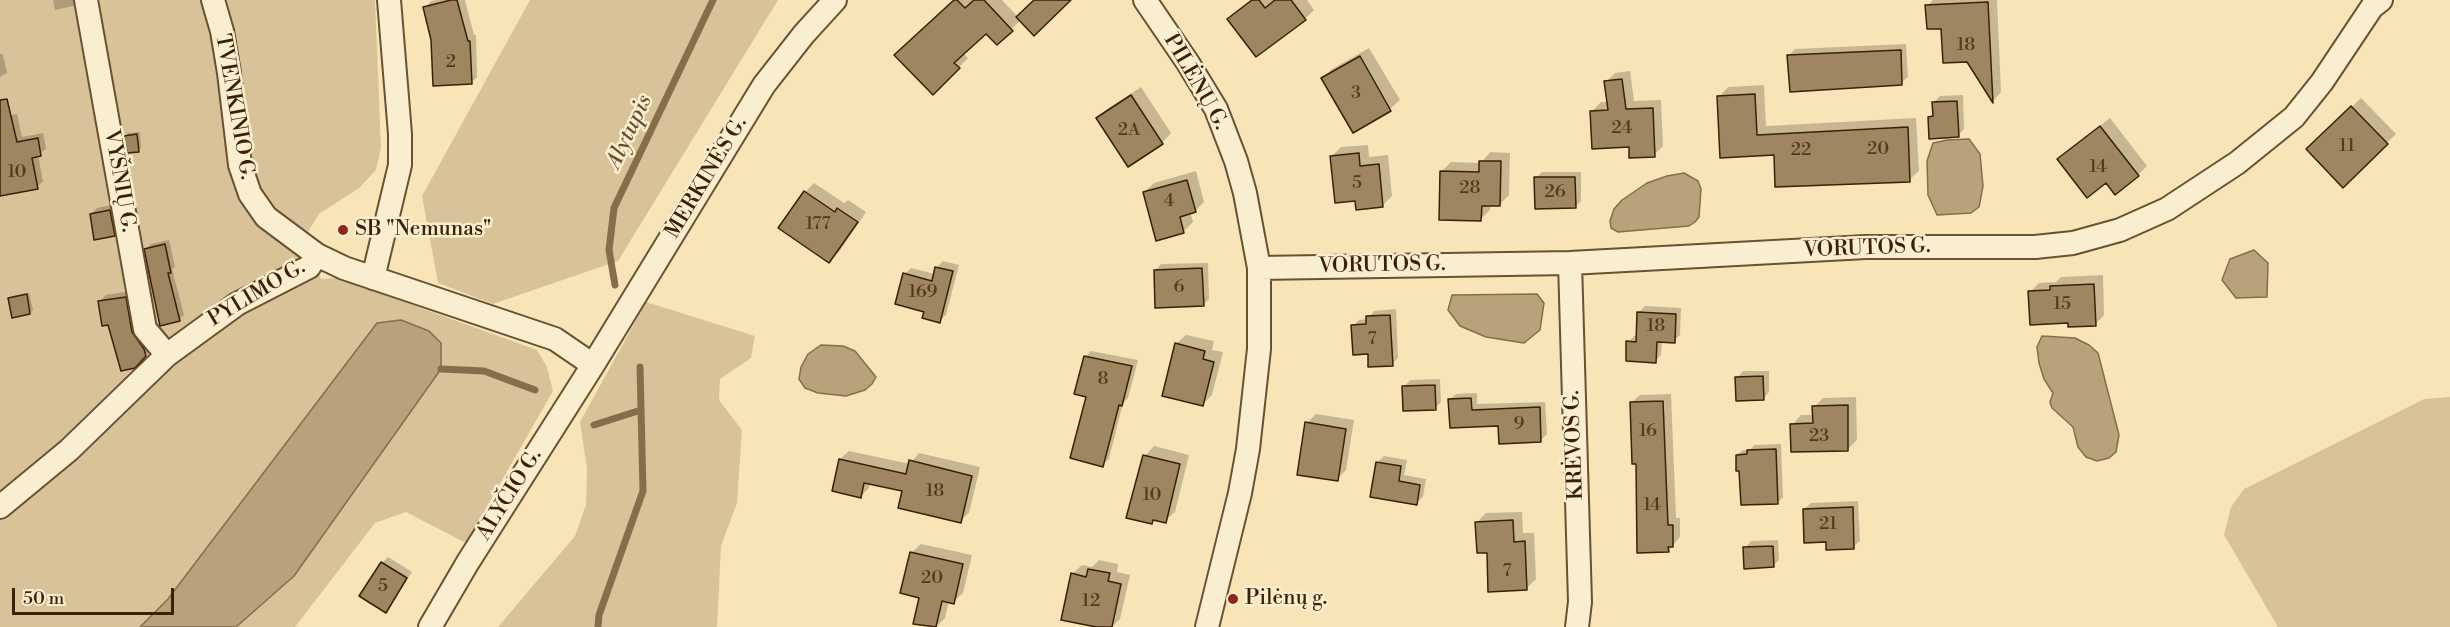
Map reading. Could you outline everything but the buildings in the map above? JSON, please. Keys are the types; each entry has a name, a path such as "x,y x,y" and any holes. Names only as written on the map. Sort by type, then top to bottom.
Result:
{"street":[{"name":"VYŠNIŲ G.","path":"86,0 146,329 167,355"},
{"name":"TVENKINIO G.","path":"213,0 222,31 229,73 240,165 250,194 266,217 317,255"},
{"path":"373,278 400,165 400,134 389,0"},
{"name":"MERKINĖS G.","path":"593,365 764,85 804,34 835,0"},
{"name":"PILĖNŲ G.","path":"1145,0 1216,109 1236,161 1245,193 1259,268 1259,349 1248,449 1240,493 1207,627"},
{"name":"VORUTOS G.","path":"1259,268 1570,263 1866,247 2035,247 2073,243 2120,230 2177,202 2237,163 2294,117 2322,82 2372,7 2381,0"},
{"name":"PYLIMO G.","path":"0,507 69,450 167,355 237,303 309,267 317,255 373,278 555,339 593,365"},
{"name":"KRĖVOS G.","path":"1570,263 1580,603 1577,627"},
{"name":"ALYČIO G.","path":"430,627 468,561 593,365"}],"shaded area":[{"path":"0,0 375,0 381,148 376,170 359,188 319,214 306,235 321,279 338,278 537,350 547,367 553,391 466,543 406,512 375,523 295,627 236,627 294,576 168,599 140,627 0,627"},
{"path":"530,0 778,0 618,261 493,304 438,283 422,196"},
{"path":"1969,139 1980,154 1983,186 1979,207 1971,213 1937,215 1928,195 1927,161 1933,143"},
{"path":"1684,173 1698,181 1701,189 1699,217 1695,222 1689,226 1618,232 1611,228 1610,221 1614,209 1622,200 1647,183"},
{"path":"2254,250 2268,263 2267,297 2236,298 2222,280 2230,259"},
{"path":"1537,294 1544,303 1540,330 1524,343 1486,337 1460,326 1448,310 1452,295"},
{"path":"646,302 755,336 751,358 720,379 719,400 742,430 737,503 721,546 717,627 498,627 575,536 586,505 587,469 580,422"},
{"path":"401,320 429,331 441,343 441,369 294,576 236,627 140,627 168,599 377,323"},
{"path":"2042,336 2075,338 2098,353 2119,435 2116,452 2109,458 2097,461 2086,457 2078,447 2073,427 2052,408 2050,402 2053,393 2044,379 2039,363 2037,347"},
{"path":"821,345 843,346 855,351 876,377 872,384 865,390 846,396 818,393 805,388 799,379 801,367 808,354"},
{"path":"2450,397 2450,627 2278,627 2224,535 2231,507 2244,489 2424,399"}],"waterway":[{"name":"Alytupis","path":"615,285 609,250 614,208 713,0"},
{"name":"Alytupis","path":"598,627 599,615 643,491 640,367"},
{"path":"441,369 484,371 535,390"},
{"path":"594,425 641,410"}],"place":[{"name":"SB \"Nemunas\"","path":"343,230"},
{"name":"Pilėnų g.","path":"1233,599"}]}
